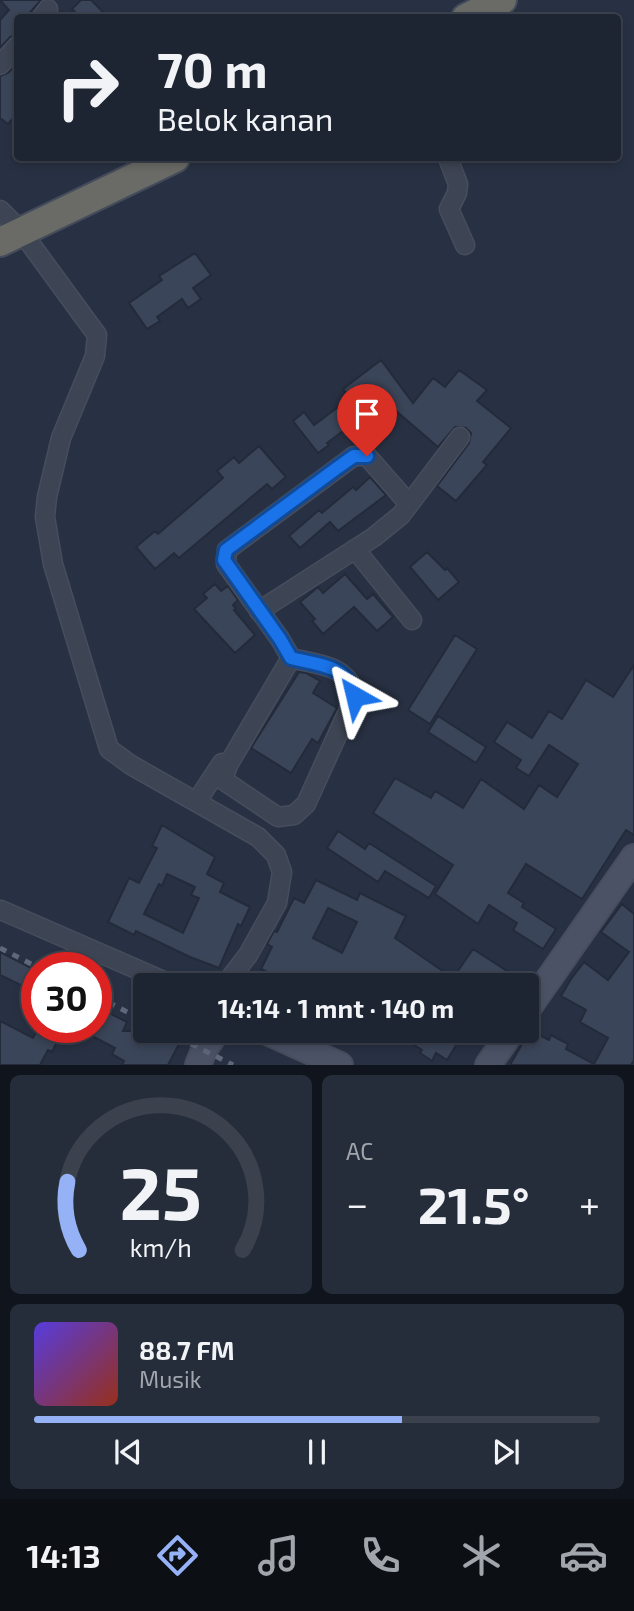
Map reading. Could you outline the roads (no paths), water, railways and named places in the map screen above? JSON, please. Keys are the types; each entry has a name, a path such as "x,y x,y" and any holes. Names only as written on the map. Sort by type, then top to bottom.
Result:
{"highway":[{"path":"474,14 502,0"},
{"path":"10,236 169,161"}],"main road":[{"path":"539,993 634,856"},
{"path":"198,1065 209,1043"},
{"path":"291,1043 340,1065"},
{"path":"488,1065 504,1043"}],"street":[{"path":"0,65 14,49"},
{"path":"449,161 458,184 457,193 449,209 465,245"},
{"path":"0,210 10,236 97,335 94,356 61,438 45,517 53,564 109,748 131,765 258,836 276,855 282,873 277,903 248,955 234,973"},
{"path":"259,611 355,549 401,515 460,437"},
{"path":"197,800 233,747 278,659 273,639 259,611 226,564 226,550 354,456 367,456 409,504"},
{"path":"355,549 412,620"},
{"path":"212,550 280,639 291,658 338,670 352,681 355,696 306,804 294,815 278,817 223,780"},
{"path":"197,800 223,780 228,765 291,658"},
{"path":"1,910 145,973"}],"railway":[{"path":"0,948 21,959"},
{"path":"112,1004 133,1015"},
{"path":"190,1043 233,1065"}]}
